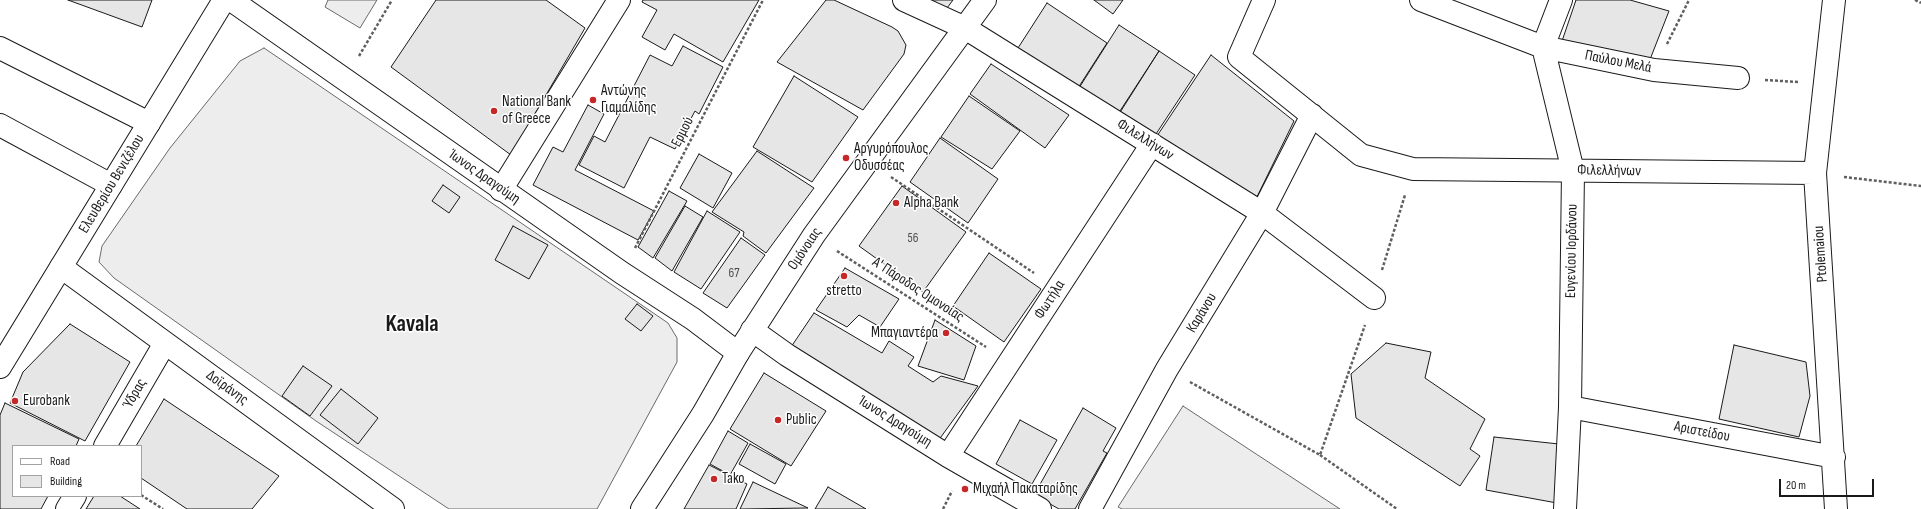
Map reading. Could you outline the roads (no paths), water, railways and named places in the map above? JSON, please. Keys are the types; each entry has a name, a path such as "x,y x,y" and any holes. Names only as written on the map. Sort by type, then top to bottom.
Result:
{"street":[{"name":"Ελευθερίου Βενιζέλου","path":"0,367 224,0"},
{"name":"Ίωνος Δραγούμη","path":"231,0 501,190 622,273 693,319 738,353"},
{"path":"501,190 620,0"},
{"name":"Φιλελλήνων","path":"904,0 965,28 1262,213 1374,298"},
{"name":"Ομόνοιας","path":"642,509 703,414 752,330 814,235 985,0"},
{"name":"Φιλελλήνων","path":"1264,0 1238,57 1362,155 1413,169 1815,173"},
{"name":"Παύλου Μελά","path":"1421,0 1543,47 1654,70 1738,78"},
{"path":"1543,47 1561,0"},
{"name":"Ptolemaiou","path":"1834,0 1815,173 1834,457 1836,509"},
{"name":"Ευγενίου Ιορδάνου","path":"1543,47 1573,171 1570,407 1566,509"},
{"path":"0,48 149,123"},
{"name":"Καράνου","path":"1090,509 1167,369 1262,213 1312,115"},
{"path":"0,125 111,185"},
{"name":"Φωτήλα","path":"948,456 1152,144"},
{"name":"Δοϊράνης","path":"61,267 393,509"},
{"name":"Ίωνος Δραγούμη","path":"752,330 787,355 948,456 1040,509"},
{"name":"Ύδρας","path":"106,445 165,343"},
{"name":"Αριστείδου","path":"1570,407 1834,457"},
{"path":"67,509 74,497"}],"place":[{"name":"Αντώνης Γιαμαλίδης","path":"593,100"},
{"name":"National Bank of Greece","path":"494,111"},
{"name":"Αργυρόπουλος Οδυσσέας","path":"846,158"},
{"name":"Alpha Bank","path":"896,203"},
{"name":"stretto","path":"844,276"},
{"name":"Μπαγιαντέρα","path":"946,333"},
{"name":"Eurobank","path":"15,401"},
{"name":"Public","path":"778,420"},
{"name":"Tako","path":"714,479"},
{"name":"Μιχαήλ Πακαταρίδης","path":"965,489"}],"district":[{"name":"Kavala","path":"412,325"}]}
